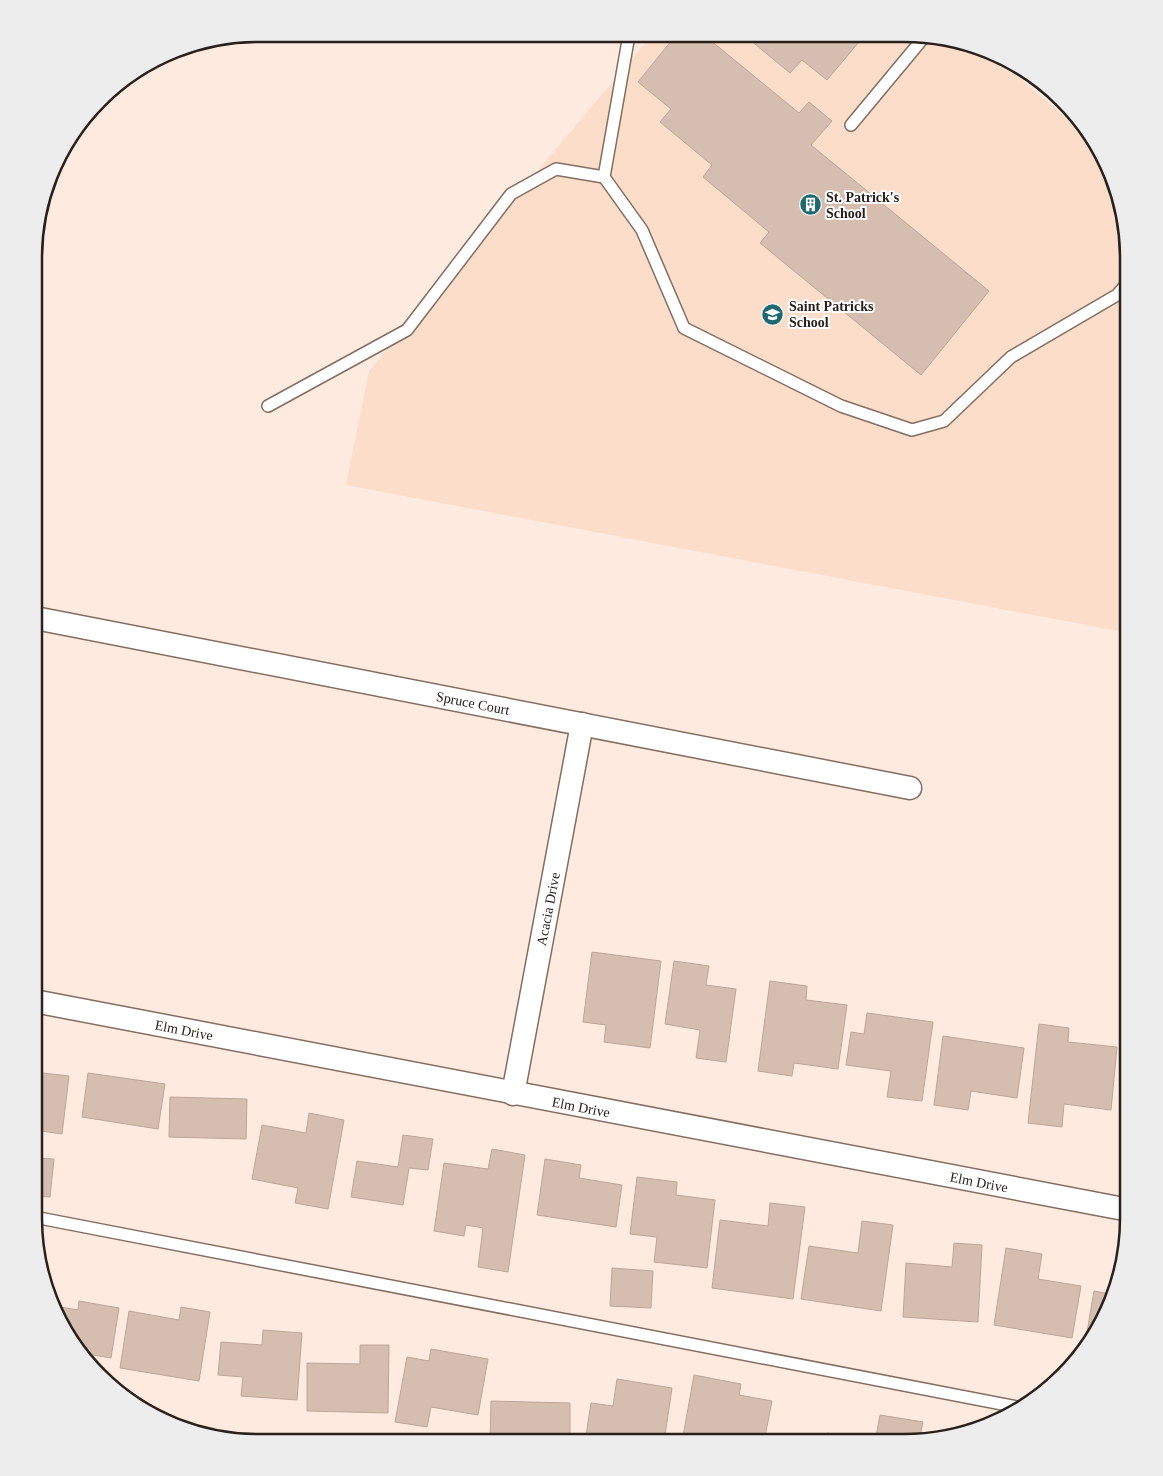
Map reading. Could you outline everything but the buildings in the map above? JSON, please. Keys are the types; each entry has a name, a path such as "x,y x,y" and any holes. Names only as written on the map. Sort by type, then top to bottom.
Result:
{"street":[{"name":"Spruce Court","path":"43,620 910,788"},
{"name":"Acacia Drive","path":"513,1094 582,724"},
{"name":"Elm Drive","path":"43,1004 1120,1208"}],"lane":[{"path":"604,177 628,42"},
{"path":"850,125 919,43"},
{"path":"268,406 407,330 511,194 556,169 604,177 642,230 684,328 841,406 912,430 944,421 1011,357 1120,292"},
{"path":"43,1219 1011,1406"}],"shaded area":[{"name":"Saint Patricks School","path":"646,42 905,42 933,44 974,54 1008,69 1074,125 1092,150 1113,202 1120,244 1120,631 346,485 369,371"}],"place":[{"name":"St. Patrick's School","path":"810,205"},
{"name":"Saint Patricks School","path":"773,314"}]}
